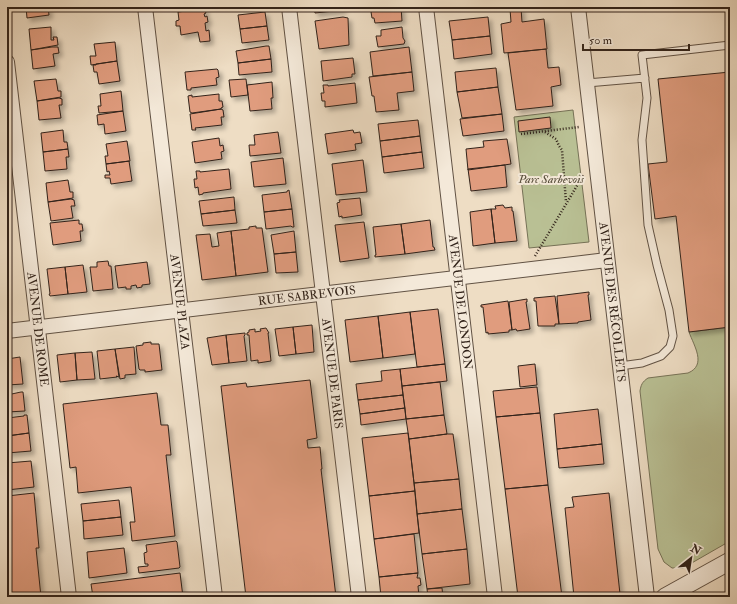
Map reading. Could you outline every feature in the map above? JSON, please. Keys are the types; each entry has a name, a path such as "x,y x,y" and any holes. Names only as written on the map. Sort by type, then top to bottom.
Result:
{"street":[{"name":"AVENUE PLAZA","path":"145,7 215,597"},
{"name":"AVENUE DE PARIS","path":"289,7 359,597"},
{"name":"AVENUE DE LONDON","path":"426,7 495,597"},
{"name":"AVENUE DES RÉCOLLETS","path":"578,7 647,597"},
{"name":"AVENUE DE ROME","path":"7,62 39,328 48,428 69,597"},
{"name":"RUE SABREVOIS","path":"7,331 322,295 458,277 607,260"},
{"path":"665,597 730,561"}],"lane":[{"path":"620,366 642,363 661,356 670,347 673,336 669,310 656,265 648,224 642,140 647,98 642,55 730,44"},
{"path":"586,83 644,78"}],"path":[{"path":"521,134 592,126"},
{"path":"545,132 556,139 562,150 566,203"},
{"path":"526,270 595,155"},
{"path":"565,190 572,193"}],"green space":[{"name":"Parc Sarbevois","path":"573,110 589,242 529,248 514,117"},
{"path":"730,327 730,541 683,568 672,568 664,562 658,549 640,391 643,382 648,378 688,373 694,370 697,365 698,355 689,332"}],"building":[{"path":"26,7 48,7 49,15 27,18"},
{"path":"314,7 343,7 343,10 315,13"},
{"path":"373,7 401,7 402,21 375,23 371,12 374,11"},
{"path":"204,8 206,13 204,14 205,17 207,16 208,22 205,23 206,31 209,30 210,41 200,42 198,32 181,35 180,26 176,26 176,21 179,20 178,12 186,11 188,9"},
{"path":"521,8 522,22 544,19 547,49 504,53 501,24 511,22 510,9"},
{"path":"265,12 267,26 240,29 238,15"},
{"path":"343,17 348,18 349,45 319,49 315,21"},
{"path":"488,17 490,36 452,40 449,21"},
{"path":"267,26 269,40 242,43 240,29"},
{"path":"51,27 51,40 54,40 53,37 57,37 58,45 31,50 29,29"},
{"path":"402,27 403,38 405,41 404,44 378,47 376,36 381,36 381,30"},
{"path":"490,36 492,54 454,59 452,40"},
{"path":"115,42 117,61 91,65 90,56 96,56 94,44"},
{"path":"269,46 271,59 238,63 236,51"},
{"path":"58,47 59,53 53,54 55,66 33,69 31,50"},
{"path":"409,47 412,72 373,76 370,52"},
{"path":"546,49 548,68 559,67 561,85 551,87 553,106 516,110 508,53"},
{"path":"353,58 355,74 352,74 352,77 323,81 321,61"},
{"path":"271,59 272,72 239,75 238,63"},
{"path":"117,61 120,81 99,84 97,72 94,72 93,65"},
{"path":"496,68 498,87 457,92 455,72"},
{"path":"217,69 219,77 216,78 217,85 191,88 191,90 187,90 185,72"},
{"path":"412,72 414,91 397,93 399,110 376,112 369,77"},
{"path":"730,72 730,327 689,332 676,216 655,219 648,164 667,162 658,79"},
{"path":"56,79 58,91 61,91 61,97 37,101 34,81"},
{"path":"246,79 248,95 231,97 229,80"},
{"path":"272,82 272,109 250,111 247,85"},
{"path":"355,83 357,103 325,107 325,101 322,101 321,93 324,93 323,85 328,86"},
{"path":"498,87 502,114 462,118 457,92"},
{"path":"121,91 123,111 99,113 98,106 101,106 100,94"},
{"path":"219,94 219,101 222,101 223,107 221,109 190,112 188,96 192,95 192,97"},
{"path":"59,98 62,99 62,105 59,105 61,118 39,120 37,101"},
{"path":"221,109 223,110 224,117 221,117 222,125 195,128 196,130 192,130 190,114"},
{"path":"123,111 126,131 105,134 104,124 98,125 97,115"},
{"path":"502,114 504,131 463,136 460,119"},
{"path":"550,117 551,128 519,132 518,121"},
{"path":"418,120 420,136 380,141 378,124"},
{"path":"63,130 64,142 67,142 68,149 43,152 41,133"},
{"path":"353,130 354,133 360,132 362,143 355,144 356,150 328,154 325,134"},
{"path":"278,132 281,153 250,156 249,145 255,145 254,135"},
{"path":"420,136 422,152 382,157 380,141"},
{"path":"219,138 220,146 223,145 224,151 221,152 222,159 195,163 192,142"},
{"path":"507,139 511,164 468,170 466,149 484,147 483,141"},
{"path":"127,141 130,161 106,164 105,156 108,156 106,144"},
{"path":"68,149 69,157 66,157 67,169 45,171 43,152"},
{"path":"422,152 424,168 384,173 382,157"},
{"path":"283,158 286,184 254,187 251,162"},
{"path":"363,160 367,192 336,195 332,164"},
{"path":"129,161 132,181 111,184 110,178 105,178 105,175 110,175 109,171 107,172 106,164"},
{"path":"505,165 507,187 471,191 468,169"},
{"path":"229,169 231,189 203,193 199,195 198,187 195,188 194,179 197,179 196,171 200,172"},
{"path":"68,180 70,192 73,192 73,198 48,202 46,183"},
{"path":"289,190 292,209 264,212 262,195 287,192"},
{"path":"234,197 235,210 201,214 199,201"},
{"path":"360,198 362,215 342,218 342,216 339,217 337,203 340,202 339,200"},
{"path":"71,199 74,200 75,206 71,206 73,218 51,221 48,202"},
{"path":"503,205 505,208 512,207 517,241 495,243 491,209 496,209 495,206"},
{"path":"292,209 294,227 291,226 266,229 264,212"},
{"path":"491,209 495,243 473,246 470,212"},
{"path":"235,210 237,223 203,226 201,214"},
{"path":"79,220 79,224 82,224 83,231 80,231 81,241 53,245 50,223"},
{"path":"430,220 433,247 435,250 405,254 401,224"},
{"path":"364,222 369,258 340,262 335,225"},
{"path":"401,224 405,254 375,257 373,227"},
{"path":"256,226 256,228 262,228 268,272 236,276 231,231 249,229 249,227"},
{"path":"231,231 236,276 202,280 196,235 210,234 212,247 219,246 217,233"},
{"path":"294,231 296,252 274,254 271,235"},
{"path":"296,252 298,272 276,273 274,254"},
{"path":"108,261 109,266 111,266 113,289 93,291 90,267 97,267 97,262"},
{"path":"147,262 150,284 142,285 142,287 137,288 136,285 131,286 131,289 126,289 126,287 118,288 115,266"},
{"path":"83,265 87,292 68,294 65,267"},
{"path":"65,267 68,294 50,296 47,269"},
{"path":"589,292 588,295 591,320 578,323 559,324 557,296"},
{"path":"555,296 559,324 555,324 555,326 538,326 536,301 534,301 534,298"},
{"path":"527,299 526,302 530,329 517,331 516,329 512,330 509,302"},
{"path":"508,301 512,330 509,330 509,332 486,333 483,307 481,307 481,305"},
{"path":"438,309 445,364 417,367 410,312"},
{"path":"410,312 415,354 383,358 378,316"},
{"path":"378,316 383,358 350,362 345,320"},
{"path":"312,325 314,352 296,354 293,327"},
{"path":"293,327 296,354 279,356 275,329"},
{"path":"266,328 269,333 271,361 258,363 258,360 251,361 249,335 247,335 247,333 249,330 255,329 255,332"},
{"path":"245,333 244,336 247,361 229,363 226,335"},
{"path":"226,335 229,363 212,365 207,338"},
{"path":"151,342 151,344 159,344 162,370 145,372 145,370 139,369 136,346"},
{"path":"134,347 136,374 125,375 125,378 120,379 115,349"},
{"path":"115,349 119,377 116,376 117,377 100,379 97,351"},
{"path":"92,352 95,379 77,380 75,353"},
{"path":"75,353 77,380 60,382 57,355"},
{"path":"20,357 23,384 7,385 7,359"},
{"path":"445,364 447,381 402,386 400,369"},
{"path":"535,364 537,385 520,387 518,366"},
{"path":"400,369 403,395 358,400 356,384 382,381 381,371"},
{"path":"310,380 317,438 307,440 308,448 320,447 321,469 336,597 246,597 221,386 246,383 247,387"},
{"path":"440,382 444,415 406,419 402,386"},
{"path":"537,387 540,413 496,417 493,391"},
{"path":"23,392 25,411 7,412 7,395"},
{"path":"157,393 161,425 168,425 171,455 166,455 175,536 132,541 130,522 135,522 131,487 78,493 76,467 70,468 63,404"},
{"path":"403,395 405,408 360,414 358,400"},
{"path":"405,408 406,419 361,425 360,414"},
{"path":"598,409 602,444 557,449 554,414"},
{"path":"540,413 548,485 505,489 496,417"},
{"path":"27,415 29,433 7,436 7,418"},
{"path":"444,415 447,434 409,439 406,419"},
{"path":"29,433 31,451 7,453 7,436"},
{"path":"408,433 415,491 369,496 362,438"},
{"path":"453,434 459,479 414,483 409,439"},
{"path":"602,444 604,464 559,468 557,449"},
{"path":"31,461 34,487 7,490 7,463"},
{"path":"459,479 462,509 417,514 414,483"},
{"path":"548,485 562,597 518,597 505,489"},
{"path":"415,491 419,533 374,539 369,496"},
{"path":"34,493 39,548 36,548 41,597 7,597 7,496"},
{"path":"609,493 620,594 614,597 574,597 565,508 574,507 572,497"},
{"path":"119,500 121,517 83,521 81,504"},
{"path":"462,509 467,549 422,554 417,514"},
{"path":"121,517 123,535 84,539 83,521"},
{"path":"414,534 418,573 379,577 374,539"},
{"path":"176,541 179,568 139,573 138,567 148,566 148,564 145,564 144,553 147,552 146,545"},
{"path":"124,548 127,573 89,578 87,552"},
{"path":"467,549 470,584 427,589 422,554"},
{"path":"180,573 183,597 93,597 91,584"},
{"path":"418,573 417,578 420,578 421,585 418,586 419,597 381,597 379,577"},
{"path":"442,588 443,597 428,597 427,589"}]}
